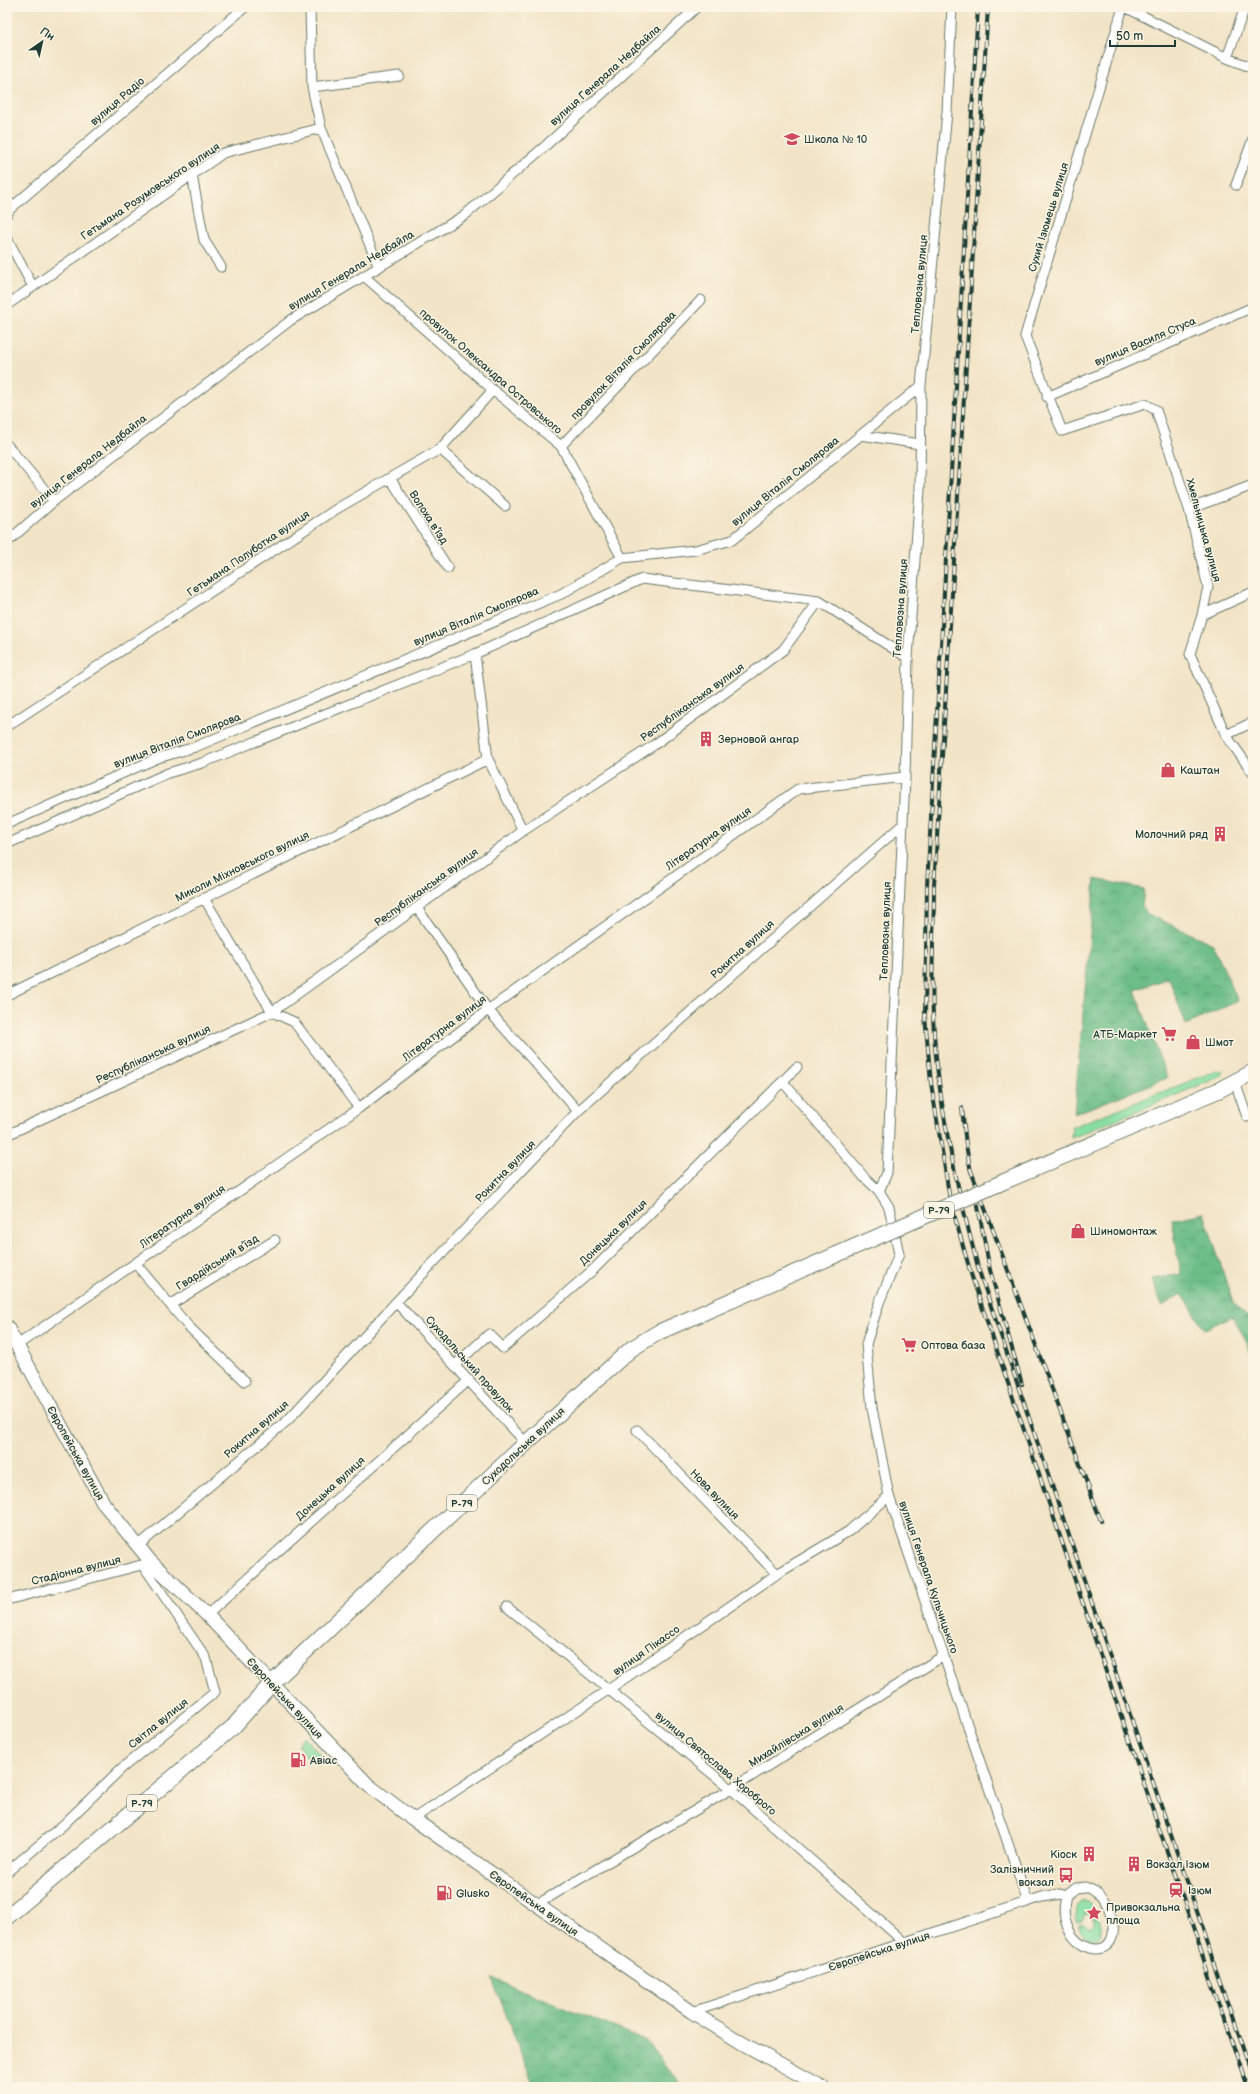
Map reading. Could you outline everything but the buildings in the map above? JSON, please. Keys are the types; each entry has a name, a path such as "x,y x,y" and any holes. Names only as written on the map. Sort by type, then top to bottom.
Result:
{"main road":[{"name":"Р-79","path":"1235,1082 1253,1072"},
{"name":"Суходольська вулиця","path":"271,1684 526,1443 631,1348 659,1332 1235,1082"},
{"name":"Р-79","path":"7,1917 233,1727 271,1684"}],"street":[{"name":"вулиця Радіо","path":"7,214 10,209 245,7"},
{"path":"310,7 312,87 321,128 379,267"},
{"name":"вулиця Генерала Недбайла","path":"7,542 54,501 291,320 465,215 543,148 697,7"},
{"name":"Тепловозна вулиця","path":"880,1191 887,1173 905,777 908,658 920,490 921,386 947,112 952,7"},
{"path":"1124,7 1227,58 1253,68"},
{"name":"Сухий Ізюмець вулиця","path":"1124,7 1025,336 1047,397 1062,431 1145,404"},
{"path":"1227,58 1245,7"},
{"path":"312,87 399,76"},
{"name":"Гетьмана Розумовського вулиця","path":"7,305 223,153 321,128"},
{"path":"1236,185 1253,139"},
{"path":"192,175 204,240 221,267"},
{"path":"7,238 33,287"},
{"name":"провулок Олександра Островського","path":"364,276 493,390 561,446 622,558"},
{"name":"провулок Віталія Смолярова","path":"561,446 701,300"},
{"name":"вулиця Василя Стуса","path":"1047,397 1253,307"},
{"name":"вулиця Віталія Смолярова","path":"7,824 158,758 203,744 561,594 622,558 695,550 732,540 921,386"},
{"name":"Гетьмана Полуботка вулиця","path":"7,726 338,508 440,449 493,390"},
{"name":"Хмельницька вулиця","path":"1145,404 1156,410 1188,509 1208,587 1202,616 1190,654 1226,735 1253,773"},
{"path":"861,435 920,444"},
{"path":"7,445 54,501"},
{"path":"440,449 504,506"},
{"name":"Волоха в’їзд","path":"390,478 448,568"},
{"path":"1188,509 1253,485"},
{"path":"7,844 168,774 202,763 475,654 642,579 819,601 908,658"},
{"path":"1202,616 1253,592"},
{"name":"Республіканська вулиця","path":"7,1135 272,1012 523,832 654,745 783,650 819,601"},
{"path":"475,654 488,759 523,832"},
{"path":"1226,735 1253,722"},
{"name":"Миколи Міхновського вулиця","path":"7,995 488,759"},
{"name":"Літературна вулиця","path":"16,1346 359,1108 488,1010 798,789 905,777"},
{"name":"Рокитна вулиця","path":"138,1546 288,1420 396,1302 578,1111 902,825"},
{"path":"204,898 272,1012 294,1022 359,1108"},
{"path":"417,908 488,1010 578,1111"},
{"name":"Донецька вулиця","path":"456,1365 489,1334 503,1348 521,1333 594,1269 797,1067"},
{"path":"783,1082 864,1177 880,1191"},
{"path":"1235,1082 1247,1117"},
{"name":"вулиця Генерала Кульчицького","path":"880,1191 889,1207 899,1254 879,1303 866,1344 872,1408 889,1496 1028,1902"},
{"name":"Гвардійський в’їзд","path":"170,1305 275,1240"},
{"name":"Гвардійський в’їзд","path":"135,1263 188,1326 245,1381"},
{"name":"Суходольський провулок","path":"396,1302 456,1365 526,1443"},
{"name":"Європейська вулиця","path":"7,1327 16,1346 104,1504 138,1546 147,1564 207,1615 271,1684 368,1784 413,1819 692,2012 742,2043 822,2087"},
{"name":"Донецька вулиця","path":"207,1615 469,1380"},
{"name":"Нова вулиця","path":"637,1430 777,1574"},
{"name":"вулиця Пікассо","path":"413,1819 608,1690 777,1574 849,1531 889,1496"},
{"name":"Стадіонна вулиця","path":"7,1600 147,1564"},
{"name":"Світла вулиця","path":"7,1872 63,1824 122,1768 215,1692 206,1658 147,1564"},
{"name":"вулиця Святослава Хороброго","path":"507,1606 731,1790 905,1943"},
{"name":"Михайлівська вулиця","path":"536,1905 731,1790 943,1656"},
{"path":"1085,1887 1094,1890 1103,1897 1110,1908 1115,1933 1104,1947 1097,1950 1086,1947 1072,1936 1067,1925 1064,1912 1066,1896 1076,1888 1085,1887"},
{"name":"Європейська вулиця","path":"692,2012 1028,1902 1051,1895 1066,1896"}],"green space":[{"path":"1095,879 1144,889 1142,907 1147,914 1213,944 1238,1001 1186,1025 1169,978 1135,990 1167,1078 1074,1114"},
{"path":"1218,1070 1223,1072 1222,1076 1071,1138 1072,1127"},
{"path":"1204,1213 1233,1303 1253,1321 1253,1359 1245,1338 1232,1316 1205,1329 1182,1294 1162,1306 1152,1279 1181,1274 1172,1220"},
{"path":"305,1738 321,1756 319,1761 312,1762 298,1746 300,1740"},
{"path":"1083,1901 1092,1905 1098,1915 1093,1917 1086,1913 1082,1920 1078,1922 1076,1917 1077,1908"},
{"path":"1098,1917 1101,1924 1101,1934 1097,1938 1090,1939 1081,1932 1079,1925 1083,1923 1091,1927 1094,1923 1094,1918"},
{"path":"492,1978 645,2040 682,2087 534,2087"}],"railway":[{"path":"978,7 927,886 925,1016 931,1083 950,1200 971,1274 1247,2087"},
{"path":"988,7 934,886 932,1000 939,1081 949,1145 979,1271 1253,2076"},
{"path":"962,1108 971,1172"},
{"path":"970,1168 1101,1521"},
{"path":"976,1196 990,1270 1022,1384"}],"place":[{"name":"Школа № 10","path":"792,139"},
{"name":"Зерновой ангар","path":"706,739"},
{"name":"Каштан","path":"1168,770"},
{"name":"Молочний ряд","path":"1220,834"},
{"name":"АТБ-Маркет","path":"1169,1034"},
{"name":"Шмот","path":"1193,1042"},
{"name":"Шиномонтаж","path":"1078,1231"},
{"name":"Оптова база","path":"909,1345"},
{"name":"Авіас","path":"298,1760"},
{"name":"Кіоск","path":"1089,1854"},
{"name":"Вокзал Ізюм","path":"1134,1864"},
{"name":"Залізничний вокзал","path":"1066,1875"},
{"name":"Ізюм","path":"1176,1890"},
{"name":"Glusko","path":"444,1893"},
{"name":"Привокзальна площа","path":"1094,1913"}]}
